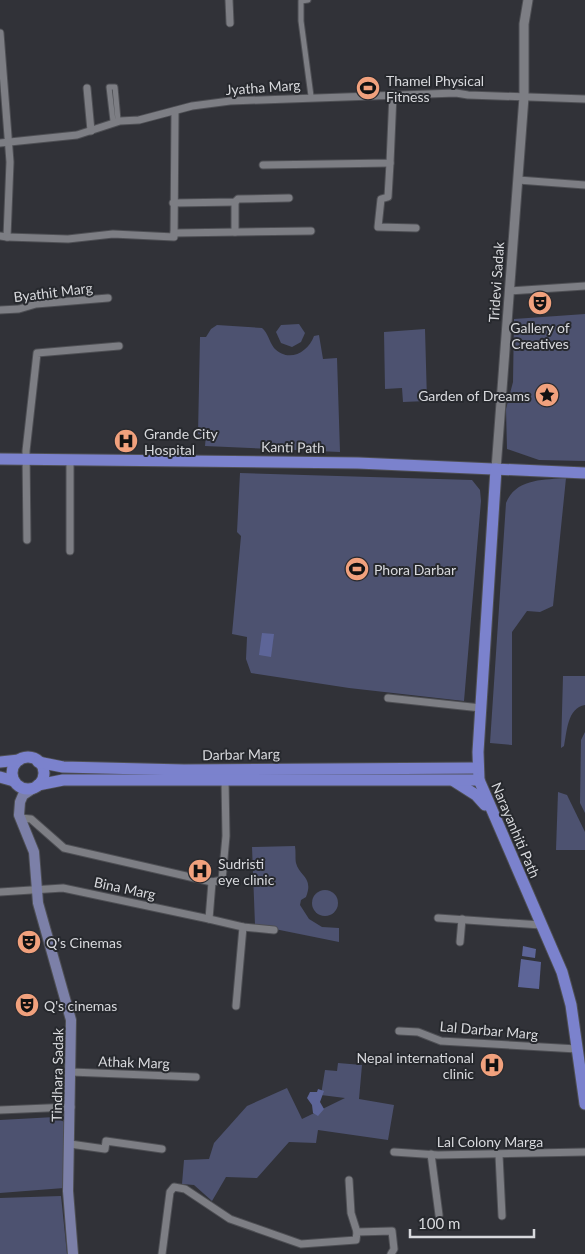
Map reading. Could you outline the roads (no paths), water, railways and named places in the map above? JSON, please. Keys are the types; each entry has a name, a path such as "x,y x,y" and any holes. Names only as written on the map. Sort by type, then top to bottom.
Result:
{"main road":[{"name":"Kanti Path","path":"0,459 358,463 585,473"},
{"name":"Narayanhiti Path","path":"496,469 479,734 479,780 540,925 562,972 571,1005 585,1104"},
{"path":"452,768 461,767 468,760 474,752 479,734"},
{"path":"0,762 27,758 38,762 43,771 35,787 23,795 20,802 19,816"},
{"path":"14,781 13,767 19,760"},
{"name":"Darbar Marg","path":"38,762 63,767 184,770 478,768"},
{"path":"0,777 14,781 20,787 35,787"},
{"name":"Darbar Marg","path":"35,787 63,780 479,780"},
{"path":"453,781 476,795 490,809"},
{"name":"Tindhara Sadak","path":"19,816 34,852 36,889 70,1011 72,1072 68,1191 73,1254"}],"street":[{"path":"229,0 230,23"},
{"path":"308,0 301,1 301,21 310,96"},
{"name":"Tridevi Sadak","path":"496,469 524,97 524,24 528,0"},
{"path":"0,33 5,77 4,142 10,162 4,237 58,239 113,234 174,237 172,112"},
{"path":"109,87 115,87 118,120 115,122 113,121 109,87"},
{"path":"87,88 90,130"},
{"name":"Jyatha Marg","path":"4,142 64,137 115,122 172,112 192,106 230,101 310,96 456,92 468,95 585,98"},
{"path":"393,94 388,197 381,199 378,226 416,228"},
{"path":"171,124 172,112"},
{"path":"263,165 390,164"},
{"path":"518,180 585,185"},
{"path":"173,203 235,202 238,199 289,198"},
{"path":"235,202 235,232"},
{"path":"174,233 311,231"},
{"path":"509,291 585,286"},
{"name":"Byathit Marg","path":"0,310 19,309 36,304 108,298"},
{"path":"27,540 26,459 37,353 119,346"},
{"path":"70,459 70,551"},
{"path":"388,698 481,708"},
{"path":"19,816 31,819 64,848 212,882 222,880 226,836 225,781"},
{"path":"209,919 212,882"},
{"name":"Bina Marg","path":"0,892 63,888 243,927 274,930"},
{"path":"438,918 540,925"},
{"path":"460,942 462,919"},
{"path":"236,1006 243,927"},
{"name":"Lal Darbar Marg","path":"399,1031 418,1032 441,1041 577,1049"},
{"name":"Athak Marg","path":"72,1072 196,1077"},
{"path":"0,1110 71,1108"},
{"path":"70,1144 105,1149 106,1141 162,1149"},
{"name":"Lal Colony Marga","path":"394,1152 431,1154 585,1152"},
{"path":"431,1154 439,1215"},
{"path":"499,1154 502,1216"},
{"path":"162,1254 168,1202 170,1192 174,1187 185,1189 230,1219 301,1244 356,1240 357,1232 351,1213 349,1180"},
{"path":"357,1232 392,1231 394,1250 392,1254"}],"place":[{"name":"Thamel Physical Fitness","path":"368,88"},
{"name":"Gallery of Creatives","path":"540,303"},
{"name":"Garden of Dreams","path":"547,395"},
{"name":"Grande City Hospital","path":"126,441"},
{"name":"Phora Darbar","path":"357,569"},
{"name":"Sudristi eye clinic","path":"200,871"},
{"name":"Q's Cinemas","path":"29,942"},
{"name":"Q's cinemas","path":"27,1005"},
{"name":"Nepal international clinic","path":"492,1065"}]}
